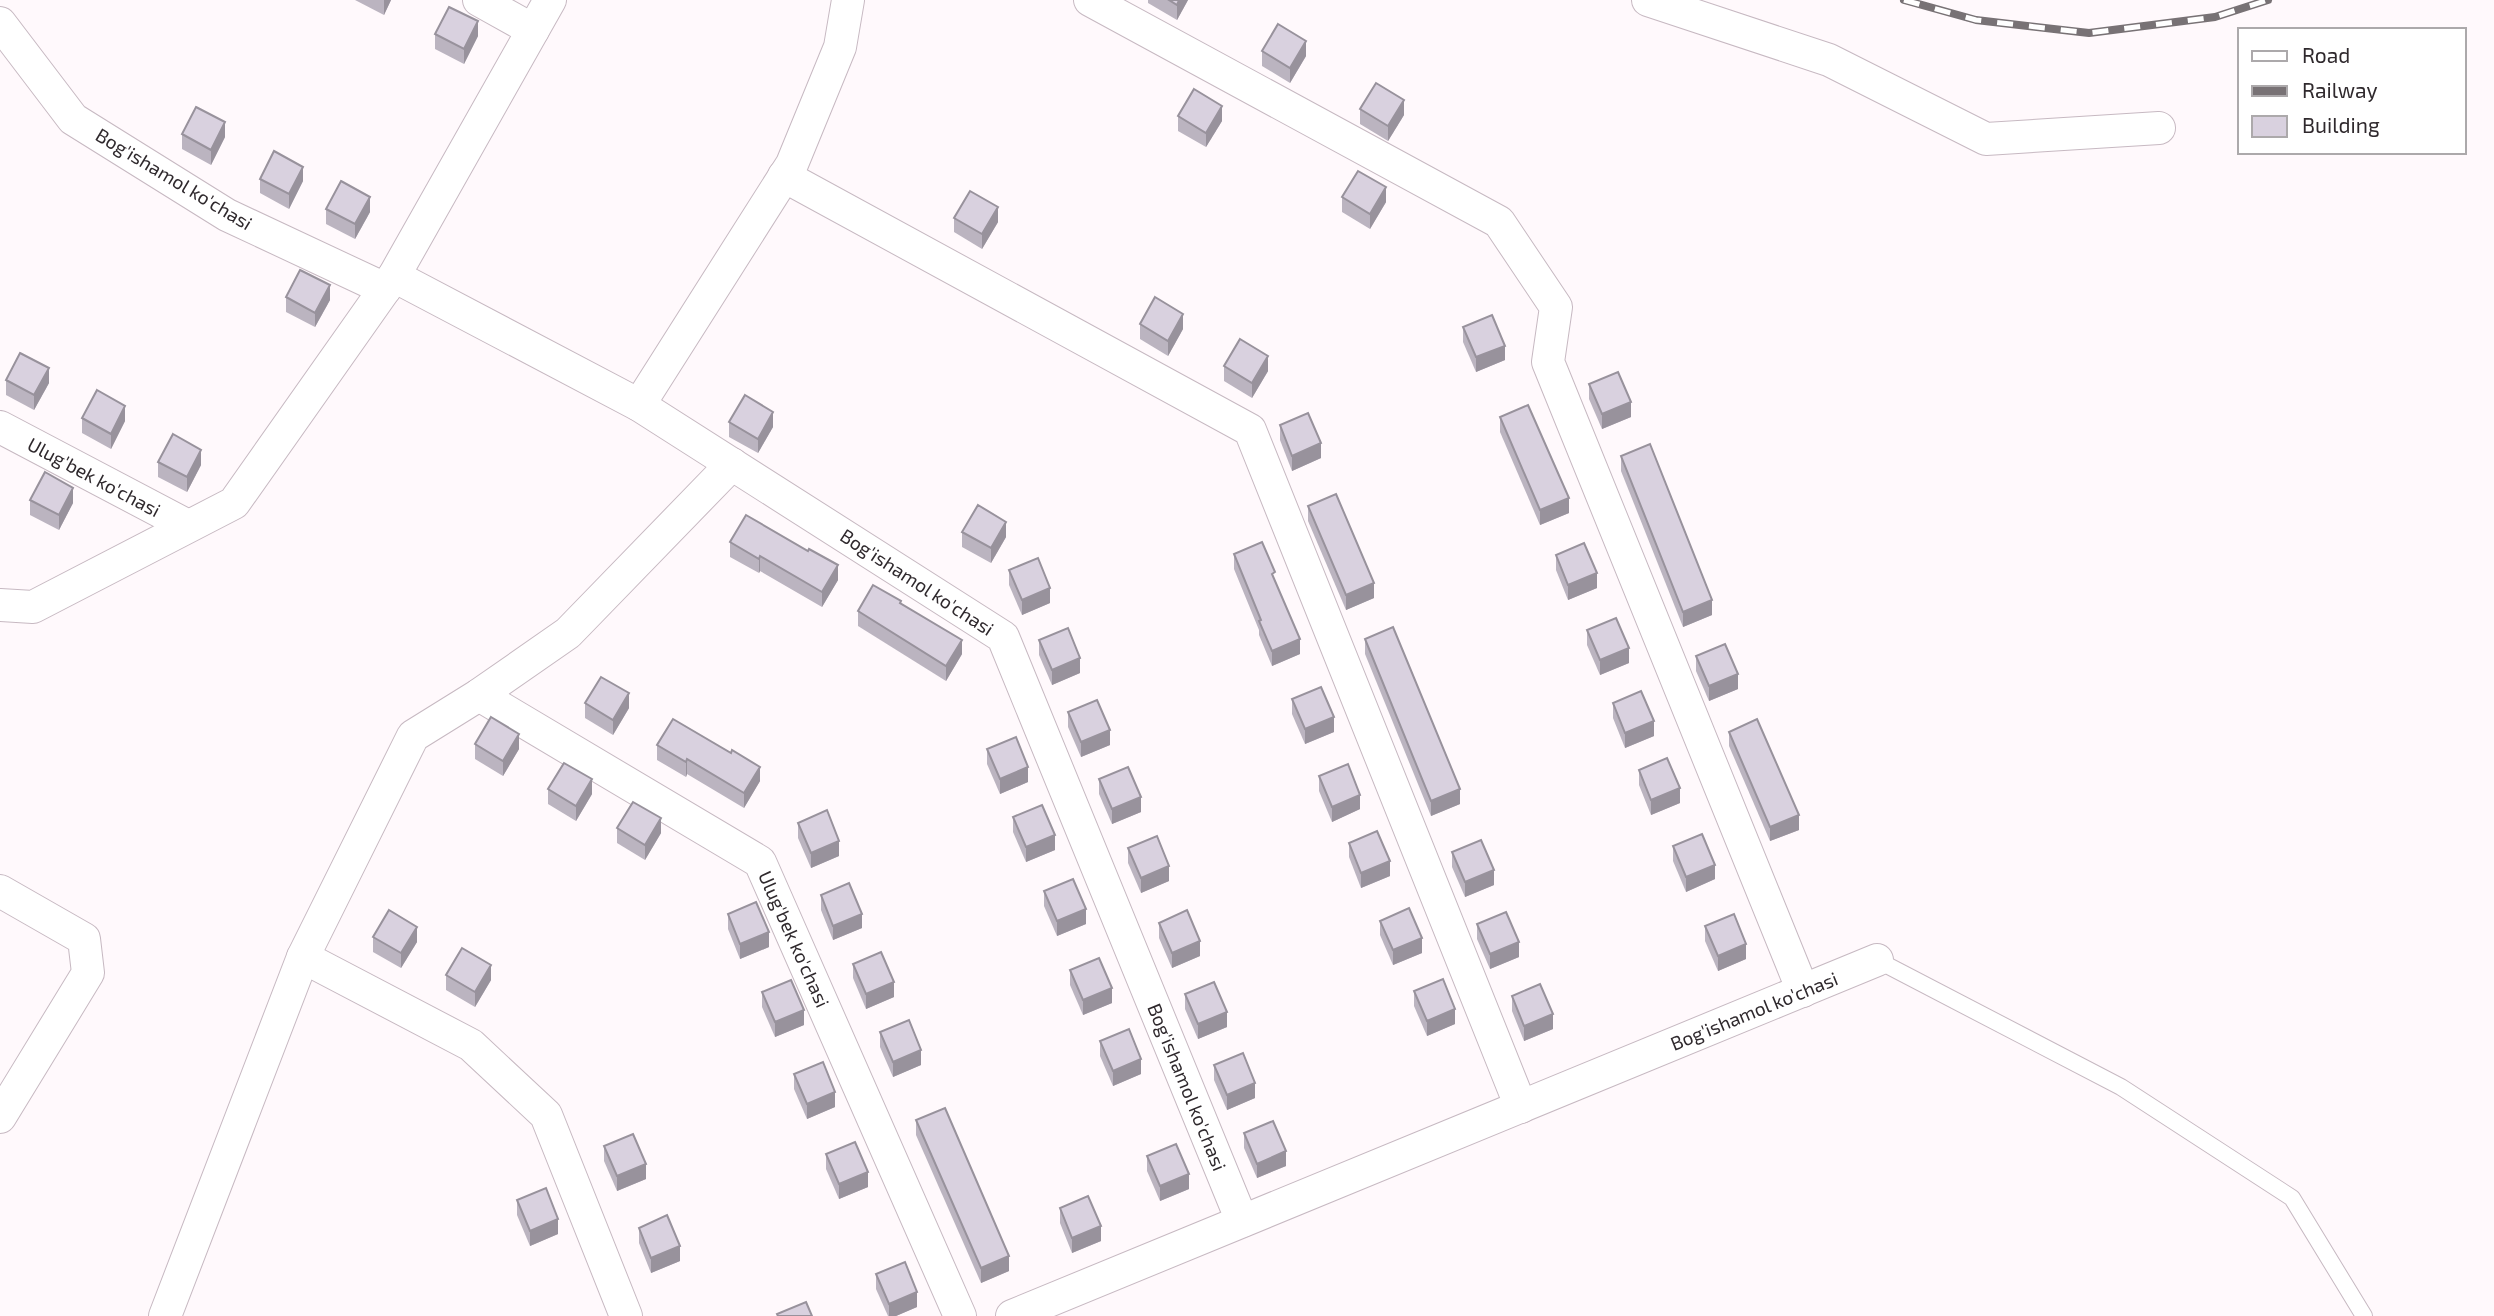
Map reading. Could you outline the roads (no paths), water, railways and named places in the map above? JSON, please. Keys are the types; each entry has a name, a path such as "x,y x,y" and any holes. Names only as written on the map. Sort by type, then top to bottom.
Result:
{"street":[{"path":"480,0 533,30"},
{"path":"0,605 33,607 234,503 389,283 550,0"},
{"path":"639,405 792,164 840,47 848,0"},
{"path":"1090,0 1499,222 1556,307 1548,362 1803,991"},
{"path":"1647,0 1829,60 1986,139 2159,128"},
{"name":"Bog'ishamol ko'chasi","path":"0,23 73,119 227,215 389,283 639,405 1003,637 1242,1221"},
{"path":"784,176 1250,430 1521,1107"},
{"name":"Ulug'bek ko'chasi","path":"0,427 188,526"},
{"path":"165,1316 303,957 413,736 479,695 568,633 732,464"},
{"name":"Ulug'bek ko'chasi","path":"479,695 760,862 960,1316"},
{"path":"0,891 84,939 88,973 0,1117"},
{"path":"303,957 471,1045 546,1115 625,1316"},
{"name":"Bog'ishamol ko'chasi","path":"1012,1316 1877,960"}],"lane":[{"path":"1877,960 2121,1087 2292,1198 2364,1316"}],"railway":[{"path":"1904,0 1976,20 2089,33 2215,17 2268,0"}]}
